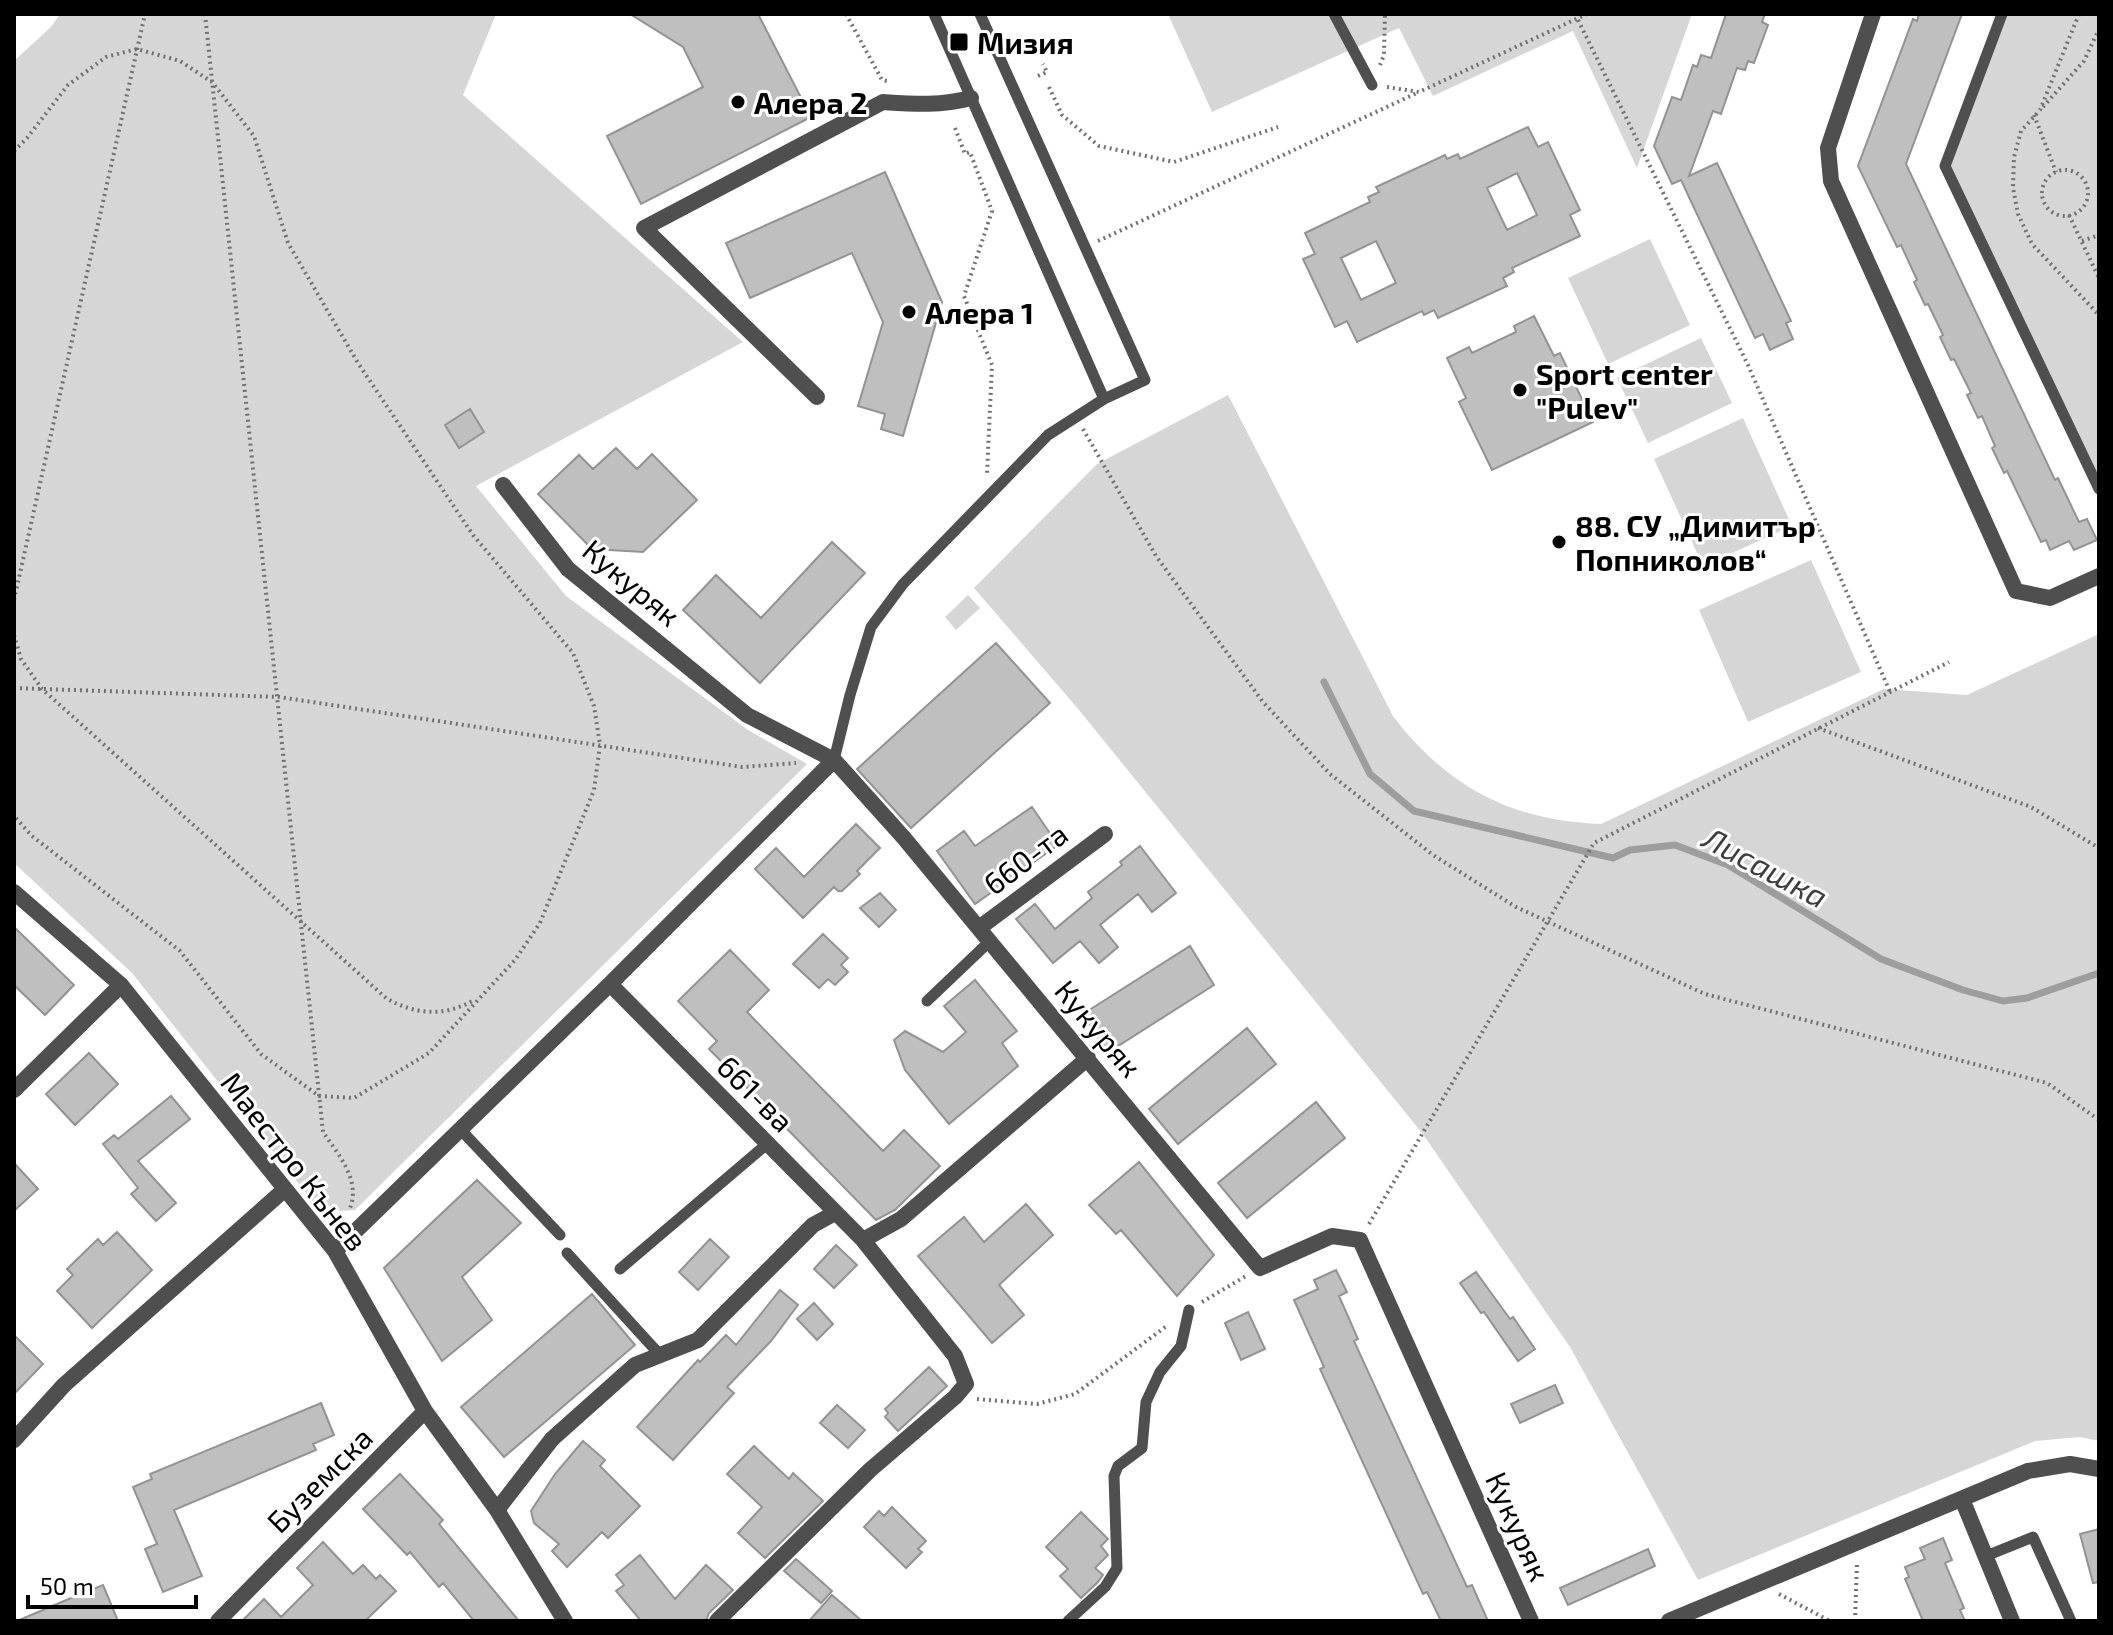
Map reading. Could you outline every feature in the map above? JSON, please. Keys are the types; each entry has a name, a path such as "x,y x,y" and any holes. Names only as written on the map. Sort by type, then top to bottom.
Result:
{"street":[{"path":"1873,14 1828,148 1831,181 2016,591 2050,598 2099,576"},
{"path":"817,397 644,228 883,102 926,105 971,98"},
{"name":"Кукуряк","path":"503,485 568,569 747,715 834,760 904,838 1260,1268"},
{"path":"335,1251 610,984 834,760"},
{"name":"660-та","path":"984,934 1105,834"},
{"name":"Маестро Кънев","path":"14,892 121,985 335,1251 425,1411 497,1510 558,1618"},
{"name":"661-ва","path":"610,984 863,1240 955,1356 966,1384 955,1397"},
{"path":"14,1090 121,985"},
{"path":"863,1240 901,1219 1088,1058"},
{"path":"14,1440 64,1385 284,1190"},
{"path":"497,1510 552,1439 635,1365 698,1340 813,1225 835,1213"},
{"path":"1260,1268 1332,1236 1360,1240"},
{"name":"Кукуряк","path":"1360,1240 1531,1621"},
{"path":"717,1621 870,1470 955,1397"},
{"name":"Буземска","path":"218,1621 425,1411"},
{"path":"1669,1621 2028,1471 2070,1464 2099,1469"},
{"path":"1962,1499 2012,1621"}],"lane":[{"path":"934,14 1104,399"},
{"path":"834,760 871,627 903,584 1048,435 1104,399 1145,380 980,14"},
{"path":"1334,14 1372,85"},
{"path":"2002,14 1945,166 2099,489"},
{"path":"927,1001 984,934"},
{"path":"459,1128 560,1235"},
{"path":"620,1269 767,1144"},
{"path":"567,1253 661,1356"},
{"path":"1068,1621 1105,1587 1117,1568 1114,1476 1118,1466 1142,1448 1146,1402 1160,1372 1181,1346 1189,1310"},
{"path":"1986,1556 2033,1537 2071,1621"}],"path":[{"path":"14,600 145,14"},
{"path":"205,14 323,1132 347,1166 354,1198 349,1211"},
{"path":"846,14 882,80"},
{"path":"1385,14 1384,55 1372,85 1419,92"},
{"path":"1085,247 1587,14"},
{"path":"2040,110 2079,14"},
{"path":"1578,20 1748,365 1890,692"},
{"path":"2099,29 2084,61 2021,131 2014,157 2013,188 2018,214 2032,244 2099,315"},
{"path":"14,151 68,85 106,57 137,49 180,61 212,82 254,136 288,243 358,363 473,535 573,653 594,706 600,745 594,790 540,923 515,960 429,1053 354,1098 319,1096 261,1054 180,951 32,836 14,816"},
{"path":"1038,76 1047,72 1043,64"},
{"path":"1049,87 1059,116 1099,146 1174,162 1278,127"},
{"path":"2034,115 2056,172"},
{"path":"955,128 965,154 970,152 992,211 964,296 992,365 986,497"},
{"path":"2073,171 2086,183 2086,201 2082,208 2069,215 2057,214 2044,202 2044,184 2056,172 2073,171"},
{"path":"2069,215 2099,278"},
{"path":"2082,241 2099,235"},
{"path":"1076,416 1156,556 1263,702 1330,774 1433,855 1516,907 1705,994 2047,1083 2099,1120"},
{"path":"14,635 21,659 42,689 386,998 421,1012 460,1008 483,995"},
{"path":"1360,1240 1594,843 1949,662"},
{"path":"14,688 279,697 742,767 834,760"},
{"path":"1818,728 2031,807 2099,848"},
{"path":"955,1397 1037,1404 1075,1394 1189,1310 1260,1268"},
{"path":"1855,1621 1857,1542"},
{"path":"1757,1584 1830,1621"}],"shaded area":[{"path":"60,14 496,14 463,95 743,342 476,486 566,596 748,730 807,764 355,1210 321,1212 132,973 14,863 14,61 51,27"},
{"path":"1168,14 1692,14 1637,168 1573,31 1433,96 1399,28 1212,112"},
{"path":"2002,14 2099,14 2099,489 1945,166"},
{"path":"1650,239 1690,325 1608,364 1568,278"},
{"path":"1701,338 1732,403 1648,443 1617,378"},
{"path":"1228,395 1393,716 1414,741 1459,781 1484,796 1539,816 1601,824 1884,689 1967,695 2099,634 2099,1441 2080,1437 2035,1441 1698,1580 1570,1347 1422,1133 1079,710 974,588 1097,464"},
{"path":"1743,418 1792,526 1703,566 1654,459"},
{"path":"1811,560 1861,672 1748,722 1699,610"},
{"path":"968,595 980,608 956,630 945,617"}],"building":[{"name":"Алера 2","path":"630,14 758,14 811,117 641,204 607,136 703,87 683,47"},
{"path":"1726,14 1765,14 1762,22 1768,25 1754,63 1748,61 1745,70 1737,68 1721,114 1713,111 1689,176 1717,163 1791,321 1786,323 1793,339 1770,350 1763,334 1755,338 1681,180 1672,184 1654,146 1672,97 1681,100 1693,65 1697,67 1701,55 1711,58"},
{"path":"1919,14 1962,14 1906,164 2055,480 2058,478 2079,522 2087,519 2097,540 2074,550 2069,541 2050,550 2046,540 2041,542 2007,471 2004,473 1992,448 1995,446 1982,416 1978,418 1967,395 1971,393 1940,337 1943,335 1914,282 1917,280 1901,245 1897,247 1858,166 1913,19 1917,21"},
{"path":"1528,127 1538,147 1548,142 1580,210 1570,215 1580,236 1512,268 1514,272 1503,278 1507,286 1438,318 1434,310 1424,315 1422,311 1357,342 1347,321 1335,327 1303,259 1315,254 1305,233 1370,202 1368,197 1379,192 1376,187 1445,155 1447,159 1458,154 1460,159","holes":["1517,173 1537,215 1507,230 1487,188","1376,241 1396,283 1361,300 1341,258"]},
{"name":"Алера 1","path":"885,172 942,302 903,436 881,429 885,414 858,406 883,322 852,253 750,298 726,243"},
{"path":"1534,316 1554,356 1560,353 1593,422 1492,470 1459,402 1466,398 1447,358 1469,347 1472,353 1516,332 1514,326"},
{"path":"470,409 484,432 459,448 445,425"},
{"path":"616,448 637,469 652,454 697,500 643,552 592,549 538,494 579,455 593,469"},
{"path":"832,542 865,573 760,683 683,610 716,575 761,618"},
{"path":"996,643 1050,703 911,828 857,769"},
{"path":"1032,807 1058,845 975,904 937,851 964,831 975,846"},
{"path":"856,824 880,848 842,891 834,887 803,918 755,869 776,848 804,877"},
{"path":"1140,846 1176,893 1152,912 1138,894 1100,925 1118,947 1099,963 1080,941 1053,963 1016,919 1035,904 1055,929 1092,898 1088,892"},
{"path":"880,893 896,910 879,927 860,908"},
{"path":"14,927 74,985 45,1015 14,985"},
{"path":"823,934 848,958 841,965 848,972 835,985 828,979 819,988 793,964"},
{"path":"1190,946 1214,985 1107,1053 1083,1014"},
{"path":"730,950 769,990 747,1012 883,1151 904,1130 940,1166 895,1210 876,1220 709,1049 717,1041 678,1001"},
{"path":"975,980 1017,1031 1002,1043 1018,1066 949,1124 905,1070 894,1040 905,1031 943,1052 966,1032 944,1006"},
{"path":"1247,1028 1276,1064 1178,1144 1149,1109"},
{"path":"89,1053 118,1084 75,1125 46,1094"},
{"path":"171,1096 190,1119 138,1161 176,1203 156,1221 131,1194 138,1188 103,1144 114,1135 118,1139"},
{"path":"1316,1102 1345,1138 1247,1218 1218,1183"},
{"path":"1139,1162 1214,1255 1177,1296 1121,1230 1116,1234 1089,1205"},
{"path":"14,1163 38,1189 14,1211"},
{"path":"477,1180 521,1223 462,1277 492,1320 442,1361 384,1268"},
{"path":"1026,1204 1053,1235 999,1285 1024,1315 992,1343 918,1256 964,1217 984,1242"},
{"path":"117,1232 152,1270 92,1328 57,1291 73,1275 67,1269 98,1239 103,1245"},
{"path":"710,1239 729,1257 698,1290 679,1272"},
{"path":"836,1245 857,1265 834,1288 814,1269"},
{"path":"1336,1270 1347,1292 1339,1296 1358,1339 1354,1341 1467,1587 1472,1585 1488,1621 1441,1621 1427,1592 1423,1594 1320,1369 1324,1367 1294,1300 1318,1289 1314,1280"},
{"path":"1476,1272 1535,1349 1518,1361 1460,1283"},
{"path":"780,1290 798,1305 771,1341 727,1387 734,1393 673,1460 637,1427 698,1360 700,1362 726,1335 736,1345"},
{"path":"592,1294 635,1345 504,1457 461,1407"},
{"path":"814,1303 833,1324 817,1340 797,1319"},
{"path":"1248,1312 1265,1349 1241,1360 1225,1323"},
{"path":"14,1335 43,1364 14,1394"},
{"path":"929,1367 947,1386 898,1431 885,1417 888,1413 885,1409"},
{"path":"1555,1385 1563,1403 1520,1423 1511,1404"},
{"path":"321,1403 334,1435 313,1444 316,1450 174,1510 202,1576 163,1592 145,1549 157,1544 133,1487 152,1479 150,1474"},
{"path":"837,1405 865,1430 848,1448 820,1423"},
{"path":"583,1441 605,1460 600,1466 640,1506 608,1538 602,1532 567,1567 552,1551 559,1544 534,1523 531,1511 555,1474"},
{"path":"754,1446 789,1479 793,1473 823,1501 765,1558 738,1533 762,1507 727,1474"},
{"path":"400,1474 443,1520 439,1524 519,1621 474,1621 443,1583 439,1587 410,1552 407,1555 363,1509"},
{"path":"892,1507 926,1541 918,1549 922,1552 906,1568 864,1527 879,1511 884,1516"},
{"path":"1081,1512 1108,1539 1101,1546 1108,1555 1095,1568 1103,1575 1081,1598 1060,1576 1068,1569 1046,1547"},
{"path":"2099,1529 2099,1582 2093,1583 2080,1534"},
{"path":"1943,1538 1952,1560 1945,1563 1964,1608 1960,1610 1965,1621 1923,1621 1905,1579 1909,1577 1905,1567 1925,1559 1920,1548"},
{"path":"323,1542 353,1574 363,1565 376,1579 380,1575 396,1591 365,1621 242,1621 264,1599 281,1617 313,1585 297,1568"},
{"path":"1648,1549 1655,1566 1568,1605 1560,1588"},
{"path":"640,1555 675,1599 706,1565 733,1590 709,1613 706,1621 641,1621 616,1591 624,1585 616,1575"},
{"path":"796,1559 832,1591 821,1603 784,1571"},
{"path":"103,1585 118,1621 17,1621 64,1601"},
{"path":"832,1595 862,1621 809,1621"}],"waterway":[{"name":"Лисашка","path":"1324,682 1370,774 1414,811 1613,858 1630,850 1675,845 1728,865 1881,959 1963,990 2003,1001 2027,998 2099,973"}],"place":[{"name":"Мизия","path":"959,42"},
{"name":"Алера 2","path":"738,102"},
{"name":"Алера 1","path":"909,312"},
{"name":"Sport center \"Pulev\"","path":"1520,390"},
{"name":"88. СУ „Димитър Попниколов“","path":"1559,542"}]}
